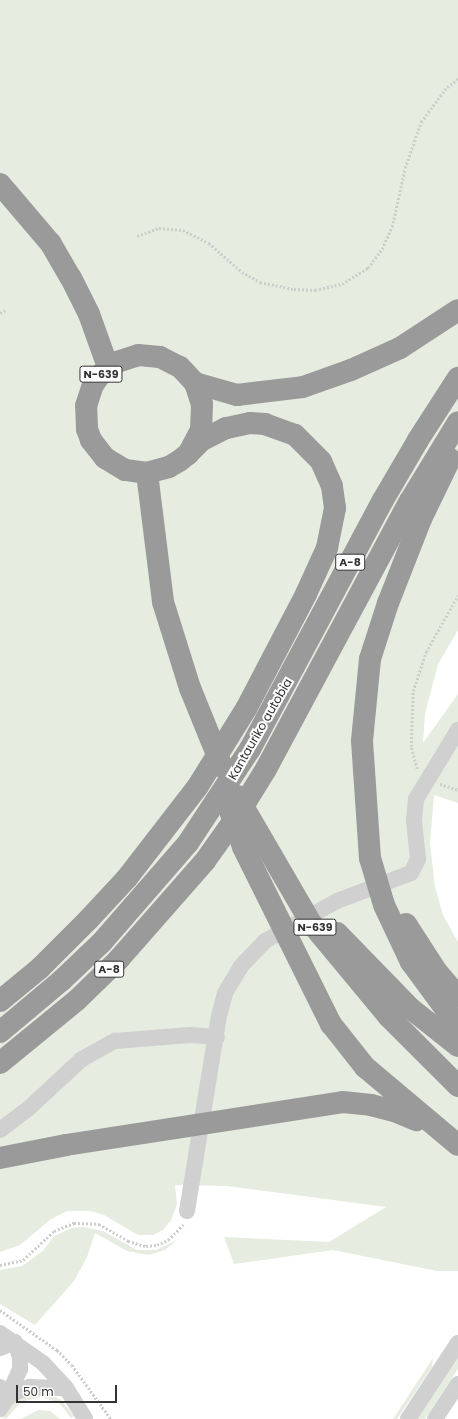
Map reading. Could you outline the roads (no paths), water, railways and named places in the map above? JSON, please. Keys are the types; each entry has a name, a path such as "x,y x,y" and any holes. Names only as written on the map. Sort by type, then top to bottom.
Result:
{"highway":[{"name":"N-639","path":"0,184 51,244 71,278 89,314 108,368"},
{"path":"195,383 237,394 267,393 303,387 351,370 400,348 458,310"},
{"name":"N-639","path":"150,355 160,357 180,367 195,383 202,404 203,422 198,439 188,454 169,467 147,473 125,470 114,465 97,450 89,435 86,418 88,395 100,375 108,368 128,358 150,355"},
{"name":"Kantauriko autobia","path":"0,1032 61,981 102,942 188,843 250,749 383,500 418,440 458,378"},
{"name":"Kantauriko autobia","path":"0,1063 77,1000 119,958 205,861 266,769 410,501 458,422"},
{"path":"0,1001 40,968 90,919 170,825 198,786 230,735 281,642 327,548 335,508 332,486 321,461 308,446 295,435 265,424 250,423 226,428 202,440 188,454"},
{"path":"458,444 421,519 388,603 370,659 362,741 364,800 370,858 384,905 412,962 458,1026"},
{"name":"N-639","path":"147,473 163,602 188,681 213,748 253,828 311,923 389,1017 458,1086"},
{"path":"213,748 307,893 346,944 410,1008 458,1046"},
{"path":"213,748 227,804 243,847 331,1024 365,1067 406,1104 456,1143"},
{"path":"364,800 378,858 404,921 438,972 458,996"},
{"path":"0,1158 89,1141 343,1102 371,1105 397,1112 456,1143"}],"street":[{"path":"187,1212 225,992 241,966 265,941 337,901 411,873 418,859 414,821 416,799 458,730"},
{"path":"0,1130 28,1109 82,1059 115,1042 190,1035 217,1037"},
{"path":"0,1333 15,1342 43,1363 66,1388 86,1419"},
{"path":"0,1348 15,1342"},
{"path":"2,1398 20,1369 20,1358 15,1342"},
{"path":"408,1419 458,1343"},
{"path":"435,1419 458,1384"},
{"path":"2,1398 30,1387 66,1388"}]}
